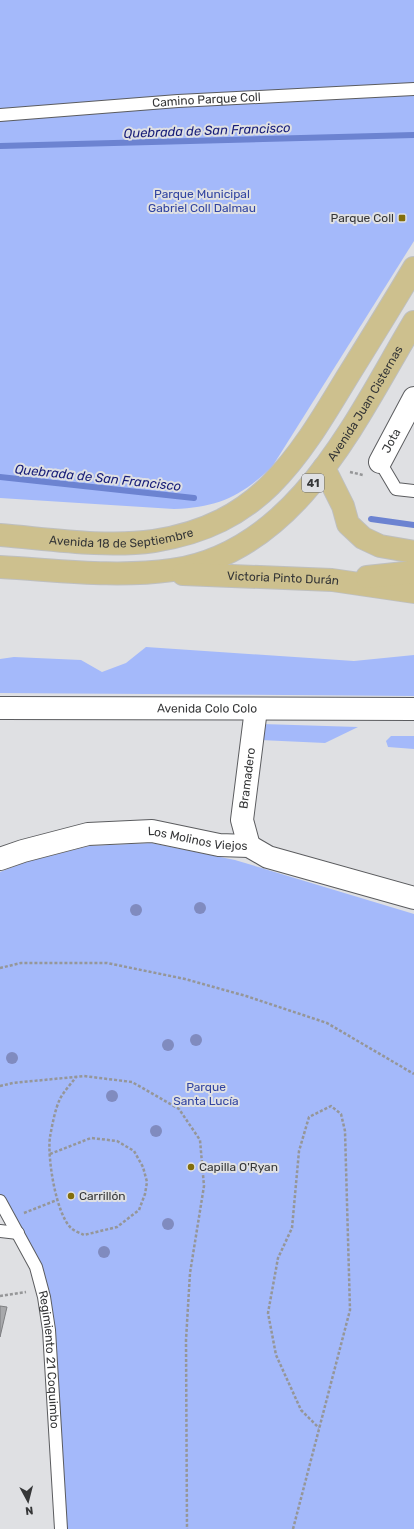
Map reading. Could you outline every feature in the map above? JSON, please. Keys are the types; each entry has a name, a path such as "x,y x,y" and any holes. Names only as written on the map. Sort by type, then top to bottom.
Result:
{"main road":[{"name":"Avenida 18 de Septiembre","path":"0,535 110,543 152,541 205,528 238,510 268,488 302,451 414,268"},
{"name":"Avenida Juan Cisternas","path":"152,572 174,570 210,560 255,536 281,518 294,505 340,446 414,322"},
{"path":"324,468 343,506 348,524 363,538 380,546 414,552"},
{"name":"41","path":"0,567 120,574 152,572"},
{"name":"Victoria Pinto Durán","path":"152,572 332,580 414,592"},
{"path":"332,580 414,572"}],"street":[{"name":"Jota","path":"380,462 414,398"},
{"name":"Avenida Colo Colo","path":"0,708 414,709"},
{"name":"Bramadero","path":"249,846 242,820 256,709"},
{"name":"Los Molinos Viejos","path":"0,859 23,851 88,834 152,831 219,845 249,846 268,857 414,898"}],"lane":[{"name":"Camino Parque Coll","path":"0,115 178,102 414,89"},
{"path":"380,462 396,489 414,491"},
{"name":"Regimiento 21 Coquimbo","path":"0,1201 36,1267 42,1290 49,1330 61,1529"},
{"path":"0,1231 18,1233"}],"path":[{"path":"0,968 21,963 106,963 186,979 246,996 328,1023 414,1074"},
{"path":"50,1154 91,1138 117,1141 134,1151 143,1166 146,1182 145,1194 139,1210 117,1227 84,1235 70,1228 60,1209 54,1190 50,1154 49,1138 60,1100 77,1076"},
{"path":"0,1086 13,1083 77,1076 132,1082 179,1109 200,1140 204,1186 190,1273 186,1340 187,1529"},
{"path":"293,1529 350,1310 345,1131 342,1114 331,1106 309,1117 299,1151 292,1228 278,1258 268,1313 276,1355 301,1410 319,1428"},
{"path":"10,1218 57,1200"},
{"path":"0,1296 42,1290"}],"green space":[{"name":"Parque Municipal Gabriel Coll Dalmau","path":"0,0 414,0 414,241 272,467 239,493 216,503 190,508 174,509 0,498"},
{"path":"146,647 354,661 414,655 414,696 0,693 0,659 14,657 81,660 102,672 126,663"},
{"path":"262,724 358,727 325,743 260,740"},
{"path":"391,736 414,736 414,749 388,747 386,741"},
{"name":"Parque Santa Lucía","path":"151,843 235,860 414,914 414,1529 61,1529 44,1297 0,1201 0,872 26,862 89,846"}],"building":[{"path":"0,1306 7,1307 0,1337"}],"waterway":[{"name":"Quebrada de San Francisco","path":"0,146 414,135"},
{"name":"Quebrada de San Francisco","path":"0,477 194,498"},
{"name":"Quebrada de San Francisco","path":"371,519 414,525"}],"place":[{"name":"Parque Coll","path":"402,218"},
{"name":"Capilla O'Ryan","path":"191,1167"},
{"name":"Carrillón","path":"71,1196"}]}
